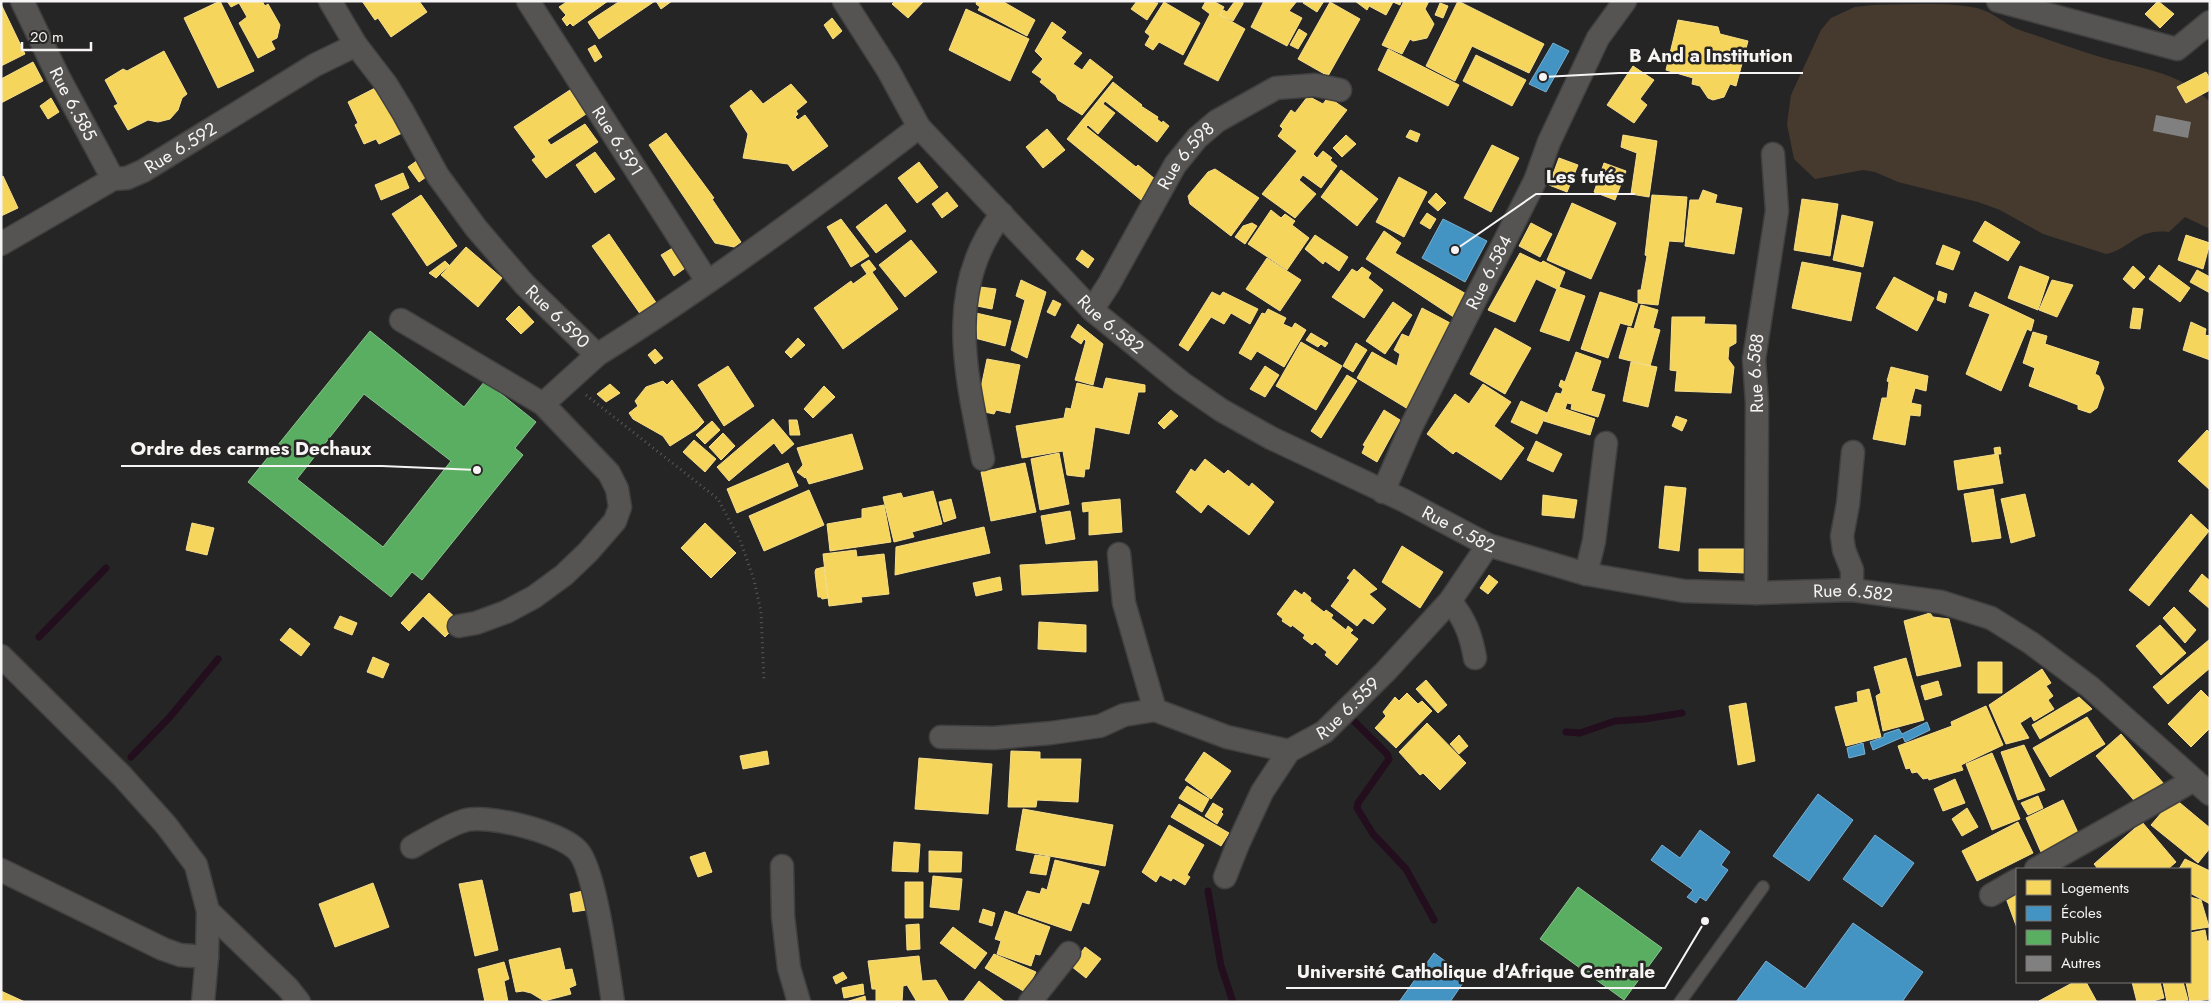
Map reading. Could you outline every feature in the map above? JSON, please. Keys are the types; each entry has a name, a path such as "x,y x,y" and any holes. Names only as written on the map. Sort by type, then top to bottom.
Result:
{"street":[{"name":"Rue 6.585","path":"22,1 58,76 113,179"},
{"name":"Rue 6.590","path":"330,1 356,45 386,84 438,176 476,228 525,285 597,355 662,315 707,281 817,205 919,126"},
{"name":"Rue 6.591","path":"528,1 707,281"},
{"name":"Rue 6.582","path":"844,1 888,70 919,126 1092,310 1168,372 1221,410 1271,438 1488,545 1586,574 1684,591 1756,593 1852,590 1941,602 1991,618 2031,643 2090,687 2202,787"},
{"name":"Rue 6.584","path":"1383,492 1412,425 1535,181 1549,142 1598,38 1625,1"},
{"path":"1998,1 2177,49 2210,22"},
{"name":"Rue 6.592","path":"1,244 113,179 127,178 143,171 315,65 356,45"},
{"name":"Rue 6.598","path":"1092,310 1109,284 1175,166 1197,138 1217,121 1276,88 1315,85 1340,90"},
{"name":"Rue 6.588","path":"1756,593 1757,403 1754,359 1777,211 1773,154"},
{"path":"983,459 967,382 964,307 973,265 990,228 1002,214"},
{"path":"401,320 543,404 609,473 617,489 620,507 615,521 588,552 564,575 534,597 506,612 476,624 459,626"},
{"path":"543,404 597,355"},
{"path":"1586,574 1594,542 1606,443"},
{"path":"1852,590 1852,570 1844,550 1842,536 1848,504 1853,452"},
{"name":"Rue 6.559","path":"1226,877 1238,844 1262,792 1289,751 1324,732 1386,671 1450,601 1488,545"},
{"path":"1118,554 1124,603 1155,710"},
{"path":"1450,601 1463,617 1471,635 1475,658"},
{"path":"1,656 122,776 166,825 196,866 208,911 207,957 203,1002"},
{"path":"941,737 994,738 1051,733 1100,726 1124,715 1155,710 1227,737 1289,751"},
{"path":"2038,868 2202,787"},
{"path":"412,847 464,820 505,821 560,838 578,851 589,872 604,947 612,1002"},
{"path":"782,866 783,916 789,968 799,1002"},
{"path":"1,870 163,949 180,955 207,957"},
{"path":"1991,895 2016,881"},
{"path":"208,911 288,988 299,1002"},
{"path":"1030,1002 1069,953"}],"lane":[{"path":"1680,1002 1763,887"}],"path":[{"path":"568,381 718,499 740,540 754,580 761,612 764,681"}],"shaded area":[{"path":"1945,4 1972,7 1992,14 2017,29 2087,53 2157,72 2185,83 2210,102 2210,229 2185,217 2169,232 2149,233 2122,248 2106,254 2043,234 2000,210 1978,202 1898,182 1875,172 1863,170 1815,179 1794,159 1787,124 1791,95 1821,30 1831,18 1855,7"}],"building: Logements":[{"path":"220,1 254,71 218,88 184,18"},
{"path":"227,1 262,1 265,6 268,4 280,25 277,38 271,41 275,49 258,58 239,23 247,17 239,3 231,7"},
{"path":"362,1 419,1 427,12 391,37 378,18 375,20"},
{"path":"568,1 608,1 573,26 570,23 567,26 562,19 566,15 559,7"},
{"path":"620,1 655,1 599,39 588,22"},
{"path":"656,1 672,1 661,9"},
{"path":"895,1 924,1 908,18 892,4"},
{"path":"977,1 1002,1 1035,20 1027,36 978,10 980,7 976,4"},
{"path":"1137,1 1158,3 1147,20 1131,9"},
{"path":"1206,1 1213,1 1224,7 1220,15 1245,29 1218,81 1184,64 1210,14 1202,8"},
{"path":"1235,1 1243,1 1243,4 1233,21 1220,15 1223,10 1227,12"},
{"path":"1264,1 1297,1 1289,11 1302,18 1287,46 1251,27"},
{"path":"1304,1 1324,1 1317,12 1303,3"},
{"path":"1355,1 1401,1 1400,5 1393,2 1386,15 1369,6 1367,10"},
{"path":"1404,1 1429,1 1425,9 1434,24 1427,38 1413,41 1410,39 1402,54 1382,45"},
{"path":"1458,1 1544,44 1529,73 1472,46 1455,81 1426,66"},
{"path":"2158,1 2174,14 2160,28 2145,14"},
{"path":"1164,2 1200,23 1183,55 1159,42 1153,50 1145,45 1150,36 1145,32"},
{"path":"1330,2 1360,19 1328,76 1298,59"},
{"path":"1440,3 1448,6 1443,18 1435,15"},
{"path":"1,4 25,54 1,66"},
{"path":"966,9 1029,39 1010,81 949,50"},
{"path":"832,18 842,31 833,39 824,25"},
{"path":"1678,20 1718,27 1720,34 1748,41 1736,86 1730,84 1724,97 1713,100 1708,98 1700,86 1692,84 1693,78 1666,70"},
{"path":"1052,22 1066,32 1061,38 1082,53 1073,64 1082,70 1090,59 1113,77 1082,115 1058,100 1056,95 1040,82 1042,79 1032,72 1043,59 1035,51"},
{"path":"1299,29 1307,34 1298,49 1290,45"},
{"path":"595,45 602,57 595,62 588,49"},
{"path":"1388,49 1459,85 1448,106 1378,70"},
{"path":"164,51 187,94 182,98 178,110 170,119 158,122 148,120 128,130 114,106 118,104 105,80 123,69 127,71"},
{"path":"1476,55 1526,80 1512,106 1463,81"},
{"path":"33,62 43,81 1,103 1,79"},
{"path":"1633,66 1654,80 1640,99 1647,105 1634,123 1607,105"},
{"path":"2206,72 2210,79 2210,90 2186,103 2177,87"},
{"path":"1113,82 1141,106 1158,117 1157,119 1162,123 1163,121 1169,126 1157,142 1105,101 1103,104 1115,113 1098,134 1088,125 1086,127 1136,167 1138,165 1155,179 1141,200 1067,139"},
{"path":"791,84 807,102 796,111 798,114 795,117 798,120 805,115 828,146 793,171 788,164 743,158 748,134 730,106 751,90 763,104"},
{"path":"379,86 402,133 379,144 376,139 364,144 355,125 358,123 348,102"},
{"path":"570,90 586,114 547,140 551,145 585,124 598,142 546,178 532,160 536,157 514,127"},
{"path":"1308,96 1323,104 1328,97 1347,110 1313,154 1317,158 1323,151 1332,158 1330,160 1337,166 1321,188 1303,175 1299,180 1316,194 1295,218 1262,194 1297,151 1278,136 1283,129 1280,126 1291,110 1295,113"},
{"path":"51,98 59,112 48,119 40,106"},
{"path":"1047,129 1065,150 1043,168 1026,147"},
{"path":"1410,130 1420,134 1417,142 1406,137"},
{"path":"666,133 714,198 712,199 741,242 734,247 715,243 649,145"},
{"path":"1346,135 1356,144 1342,157 1333,148"},
{"path":"1623,135 1657,141 1649,197 1631,194 1637,153 1621,147"},
{"path":"1492,145 1519,158 1491,212 1464,198"},
{"path":"595,152 615,179 595,193 576,165"},
{"path":"1559,158 1578,165 1567,192 1549,185"},
{"path":"418,160 429,175 419,182 408,167"},
{"path":"919,162 938,187 917,203 898,178"},
{"path":"1604,163 1626,171 1615,200 1594,192"},
{"path":"1215,169 1259,198 1231,236 1190,204 1188,196 1208,172"},
{"path":"1341,170 1378,199 1357,226 1321,197"},
{"path":"403,173 409,188 381,200 375,185"},
{"path":"3,176 18,208 1,216 1,177"},
{"path":"1399,177 1427,192 1404,237 1376,222"},
{"path":"1703,190 1717,195 1715,203 1742,208 1734,254 1685,246 1690,200 1699,200"},
{"path":"947,192 958,206 942,218 932,204"},
{"path":"1436,193 1446,203 1438,211 1428,202"},
{"path":"421,195 457,246 427,266 392,214"},
{"path":"1652,195 1687,197 1683,242 1669,241 1658,305 1638,303 1638,290 1641,290 1647,256 1645,255"},
{"path":"1802,199 1838,204 1830,256 1794,250"},
{"path":"1572,203 1616,223 1591,279 1547,260"},
{"path":"886,204 906,231 876,253 856,227"},
{"path":"1271,210 1281,218 1285,214 1295,221 1292,225 1309,238 1287,270 1248,244"},
{"path":"1427,213 1436,219 1430,229 1420,223"},
{"path":"1842,215 1873,222 1863,267 1833,260"},
{"path":"841,219 869,256 851,267 827,227"},
{"path":"1985,221 2020,242 2008,261 1973,241"},
{"path":"1252,223 1257,226 1245,244 1235,237 1243,226"},
{"path":"1531,223 1552,234 1540,257 1519,246"},
{"path":"1384,231 1401,243 1395,253 1468,295 1455,318 1366,259"},
{"path":"609,234 657,304 641,315 592,246"},
{"path":"1315,235 1348,257 1339,271 1325,261 1323,264 1305,249"},
{"path":"2186,235 2210,243 2203,269 2178,260"},
{"path":"911,240 937,272 905,297 879,265"},
{"path":"1943,245 1960,252 1953,270 1936,264"},
{"path":"676,246 688,266 674,276 661,255"},
{"path":"466,247 502,278 478,307 441,275"},
{"path":"1082,250 1094,259 1088,268 1076,259"},
{"path":"1520,253 1541,263 1543,261 1565,272 1559,287 1585,296 1569,341 1540,331 1557,289 1536,279 1515,322 1488,310"},
{"path":"1267,258 1301,280 1280,311 1246,289"},
{"path":"869,260 876,269 872,272 898,309 843,349 814,308 851,281 853,284 867,274 861,265"},
{"path":"445,261 449,265 436,278 429,273"},
{"path":"1802,262 1861,273 1851,321 1792,308"},
{"path":"2159,265 2190,288 2180,302 2149,279"},
{"path":"2020,266 2049,277 2038,310 2008,298"},
{"path":"2133,266 2145,277 2134,289 2123,279"},
{"path":"1362,267 1371,273 1368,278 1383,290 1364,318 1332,297 1352,269 1357,272"},
{"path":"2197,270 2210,277 2210,293 2190,282"},
{"path":"1894,277 1934,298 1917,331 1876,308"},
{"path":"1021,280 1046,292 1027,358 1011,350 1025,300 1016,296"},
{"path":"2052,280 2073,285 2057,317 2039,310"},
{"path":"980,287 996,289 992,309 977,306"},
{"path":"1939,291 1947,294 1945,303 1937,300"},
{"path":"1212,292 1220,296 1223,292 1258,309 1250,324 1231,313 1224,324 1211,317 1188,351 1179,345"},
{"path":"1600,292 1638,304 1631,326 1620,323 1608,358 1581,349"},
{"path":"1975,292 2034,320 2031,331 2027,329 2001,391 1966,374 1990,314 1969,306"},
{"path":"1053,300 1061,304 1055,316 1047,312"},
{"path":"1393,302 1412,315 1385,354 1366,341"},
{"path":"1641,305 1658,310 1653,328 1660,330 1650,366 1619,358 1628,327 1634,329"},
{"path":"519,306 534,322 521,334 506,319"},
{"path":"1422,308 1454,325 1408,409 1357,378 1372,352 1397,366 1400,354 1394,350 1402,334 1409,337"},
{"path":"2133,308 2143,309 2140,329 2130,328"},
{"path":"1268,309 1286,318 1283,324 1292,328 1295,323 1306,330 1284,367 1257,351 1251,360 1239,353 1262,313 1265,314"},
{"path":"976,313 1011,321 1005,346 971,337"},
{"path":"1672,317 1705,317 1704,324 1736,325 1736,343 1729,347 1728,359 1734,367 1731,393 1675,391 1677,371 1670,370"},
{"path":"2191,322 2206,329 2205,335 2210,336 2210,360 2183,350"},
{"path":"1078,324 1103,344 1093,385 1075,380 1086,341 1084,339 1081,344 1071,337"},
{"path":"1495,328 1531,348 1505,394 1470,374"},
{"path":"2033,332 2047,336 2045,344 2099,362 2095,374 2099,376 2104,388 2097,408 2090,413 2078,409 2078,405 2029,386 2035,368 2023,363"},
{"path":"1311,333 1328,343 1325,347 1321,344 1318,347 1306,340"},
{"path":"798,338 805,345 791,358 785,352"},
{"path":"1301,342 1342,366 1316,410 1276,386"},
{"path":"1356,343 1367,350 1353,372 1343,366"},
{"path":"655,349 663,358 655,364 648,355"},
{"path":"1576,352 1601,361 1591,391 1605,395 1598,417 1571,409 1572,404 1567,403 1565,409 1595,419 1590,435 1544,421 1556,393 1561,394 1563,389 1559,386 1561,380 1565,382"},
{"path":"987,359 1020,365 1010,413 996,410 994,414 980,411 979,397"},
{"path":"1631,362 1657,367 1648,407 1623,401"},
{"path":"728,366 754,406 724,426 698,385"},
{"path":"1265,366 1279,375 1265,397 1250,389"},
{"path":"1891,367 1928,376 1926,391 1915,388 1911,403 1921,405 1920,416 1910,415 1905,445 1873,439 1882,398 1887,398 1889,382 1887,381"},
{"path":"1347,375 1357,381 1321,438 1311,431"},
{"path":"1106,378 1145,385 1145,392 1138,392 1129,434 1095,427 1089,469 1085,469 1084,477 1067,475 1063,451 1022,458 1016,426 1064,418 1066,408 1071,409 1077,383 1103,389"},
{"path":"672,380 704,422 697,429 670,446 663,436 633,419 629,413 638,406 635,401 646,387 663,381 667,385"},
{"path":"610,384 620,393 606,402 597,394"},
{"path":"1483,384 1511,402 1494,426 1524,448 1501,480 1456,451 1453,454 1427,434 1455,394 1469,404"},
{"path":"824,386 835,397 813,418 804,409"},
{"path":"1521,401 1547,413 1537,434 1511,422"},
{"path":"1171,410 1178,416 1164,429 1158,423"},
{"path":"1384,410 1400,420 1377,462 1362,453 1365,446 1363,445"},
{"path":"1676,416 1687,420 1682,431 1672,426"},
{"path":"773,419 794,444 782,454 774,443 729,481 717,467"},
{"path":"789,420 797,420 800,435 790,435"},
{"path":"712,421 720,430 705,444 696,435"},
{"path":"2207,430 2210,433 2210,490 2178,461"},
{"path":"723,433 735,446 721,460 709,447"},
{"path":"852,434 863,469 809,484 806,477 797,472 803,465 797,448"},
{"path":"694,440 716,459 705,472 683,452"},
{"path":"1536,441 1562,454 1553,472 1527,460"},
{"path":"2000,447 2001,454 1995,454 1994,448"},
{"path":"1059,453 1069,504 1040,510 1031,459"},
{"path":"1998,454 2003,483 1958,490 1954,461"},
{"path":"1205,459 1224,474 1228,470 1249,487 1252,483 1274,502 1249,535 1208,504 1201,513 1176,492 1191,469 1195,472"},
{"path":"788,463 798,486 737,513 727,489"},
{"path":"1025,463 1036,512 991,521 981,472"},
{"path":"1665,486 1686,488 1679,551 1659,548"},
{"path":"1993,489 2001,538 1972,542 1964,494"},
{"path":"809,490 824,525 764,551 749,516"},
{"path":"933,491 942,524 912,532 914,537 894,542 883,497 901,493 903,498"},
{"path":"2025,494 2035,536 2011,543 2001,499"},
{"path":"1543,495 1577,500 1574,518 1542,515"},
{"path":"951,499 956,518 944,522 939,502"},
{"path":"1120,499 1122,532 1089,535 1089,511 1083,512 1082,503"},
{"path":"884,505 891,542 830,551 827,524 862,518 862,509"},
{"path":"1070,511 1075,539 1046,544 1041,516"},
{"path":"2191,514 2209,531 2149,606 2129,590"},
{"path":"192,523 214,528 207,555 186,550"},
{"path":"705,523 736,553 711,578 681,548"},
{"path":"984,527 990,553 895,575 896,547"},
{"path":"1402,546 1443,572 1420,608 1382,582"},
{"path":"1699,549 1745,549 1745,573 1699,571"},
{"path":"856,550 857,557 884,554 889,594 861,597 862,602 829,606 823,554"},
{"path":"1097,561 1098,591 1022,595 1020,565"},
{"path":"824,567 828,598 822,599 818,597 815,572 816,569"},
{"path":"1354,569 1377,589 1369,594 1386,609 1373,624 1364,618 1357,626 1331,606 1350,580 1347,578"},
{"path":"2202,574 2210,581 2210,609 2189,591"},
{"path":"1489,575 1498,582 1488,594 1480,588"},
{"path":"1000,577 1002,590 976,596 973,583"},
{"path":"1295,590 1302,595 1304,592 1311,598 1310,601 1324,612 1326,610 1333,615 1331,618 1346,630 1348,626 1353,630 1350,633 1358,639 1337,665 1325,655 1327,652 1315,642 1312,645 1303,638 1305,635 1292,625 1291,627 1282,621 1283,619 1277,614"},
{"path":"429,593 460,622 445,637 423,616 409,631 401,623"},
{"path":"2174,607 2196,630 2185,643 2163,618"},
{"path":"1930,613 1933,617 1949,619 1961,666 1917,676 1904,621"},
{"path":"340,616 357,623 352,635 334,628"},
{"path":"1039,622 1086,625 1086,652 1038,649"},
{"path":"2160,625 2186,653 2161,675 2136,646"},
{"path":"290,628 310,644 301,656 280,640"},
{"path":"2210,639 2210,668 2168,704 2153,687"},
{"path":"373,657 389,664 383,678 367,672"},
{"path":"1906,658 1924,720 1883,731 1876,696 1881,693 1874,667"},
{"path":"1978,662 2002,662 2002,693 1978,693"},
{"path":"2042,669 2051,683 2046,686 2053,696 2048,700 2054,709 2034,721 2031,716 2020,723 2029,738 2006,744 1989,705"},
{"path":"1426,680 1447,705 1438,713 1416,689"},
{"path":"1938,681 1942,695 1925,700 1921,686"},
{"path":"1869,689 1881,737 1846,746 1835,707 1858,702 1857,692"},
{"path":"2201,690 2210,699 2210,728 2191,747 2168,724"},
{"path":"1407,693 1418,704 1422,701 1432,711 1396,748 1375,728 1386,716 1383,712 1395,697 1399,701"},
{"path":"2079,697 2092,709 2040,739 2032,725"},
{"path":"1746,703 1755,761 1738,765 1729,706"},
{"path":"1986,706 2003,745 1961,765 1963,770 1929,780 1928,778 1923,779 1917,772 1912,773 1910,768 1906,769 1898,746 1952,726 1951,722"},
{"path":"2087,717 2105,744 2050,777 2033,748"},
{"path":"1427,723 1466,763 1440,790 1423,773 1420,775 1399,752"},
{"path":"2121,734 2164,784 2138,805 2096,756"},
{"path":"1459,735 1468,746 1459,754 1450,744"},
{"path":"2024,745 2045,790 2018,800 2001,752"},
{"path":"767,751 769,764 743,769 740,756"},
{"path":"1011,751 1040,752 1040,759 1081,759 1078,802 1037,800 1036,807 1008,807"},
{"path":"1204,752 1231,771 1211,799 1185,780"},
{"path":"1992,753 2020,819 1992,830 1966,764"},
{"path":"919,758 992,764 988,814 915,809"},
{"path":"1955,779 1965,803 1943,811 1934,789"},
{"path":"1187,786 1209,799 1202,812 1179,798"},
{"path":"2038,796 2043,808 2028,815 2021,803"},
{"path":"2174,798 2210,828 2210,848 2198,863 2151,825"},
{"path":"2063,800 2079,835 2041,852 2026,818"},
{"path":"1213,803 1223,809 1221,812 1223,814 1217,824 1205,816"},
{"path":"1179,804 1229,833 1221,846 1171,817"},
{"path":"1967,808 1978,827 1962,836 1952,819"},
{"path":"1023,809 1113,825 1105,866 1016,850"},
{"path":"2018,822 2033,853 1977,881 1962,851"},
{"path":"2142,822 2176,862 2169,868 2097,868 2094,864"},
{"path":"1169,825 1204,845 1187,875 1190,877 1185,885 1173,878 1171,881 1160,875 1156,882 1142,872"},
{"path":"894,842 920,844 918,872 892,871"},
{"path":"929,851 962,852 961,872 929,872"},
{"path":"705,852 712,872 698,877 690,857"},
{"path":"1035,855 1050,857 1046,875 1030,873"},
{"path":"2185,859 2210,871 2210,904 2191,894 2191,868 2180,868"},
{"path":"1055,860 1099,871 1089,904 1082,902 1071,931 1018,913 1027,891 1040,894 1042,888 1047,890"},
{"path":"933,876 962,879 959,910 930,907"},
{"path":"482,880 498,950 475,956 459,884"},
{"path":"905,882 923,882 923,918 905,918"},
{"path":"373,883 389,927 335,947 319,904"},
{"path":"2016,885 2016,925 2003,890"},
{"path":"583,891 586,910 573,912 570,894"},
{"path":"2191,897 2201,900 2209,927 2191,930"},
{"path":"983,909 995,913 992,926 979,922"},
{"path":"1005,911 1050,927 1040,955 1035,954 1031,966 997,954 1001,941 995,939"},
{"path":"919,924 920,949 907,950 906,925"},
{"path":"953,927 987,953 975,969 940,943"},
{"path":"2205,930 2207,941 2210,941 2210,999 2190,1002 2186,983 2191,983 2191,933"},
{"path":"1085,947 1101,959 1086,978 1071,966"},
{"path":"560,948 565,970 572,969 576,985 569,988 571,994 544,1001 531,993 516,992 509,960"},
{"path":"994,954 1036,972 1025,992 985,968"},
{"path":"919,956 922,981 936,980 949,1002 917,1002 907,985 903,986 902,1002 876,1002 876,989 872,989 868,961"},
{"path":"504,962 509,979 504,981 508,1002 485,1002 478,969"},
{"path":"843,972 847,978 836,984 833,977"},
{"path":"979,981 1005,1002 963,1002"},
{"path":"2072,983 2087,983 2097,1002 2039,1001"},
{"path":"2132,983 2160,983 2164,998 2149,1002 2137,1002"},
{"path":"2163,983 2183,983 2188,1000 2167,1002"},
{"path":"863,984 864,994 844,998 842,988"},
{"path":"1,991 25,1002 1,1002"},
{"path":"865,996 866,1002 846,1002"}],"building: Écoles":[{"path":"1553,43 1569,51 1546,92 1529,84"},
{"path":"1443,219 1487,241 1465,282 1422,258"},
{"path":"1927,722 1930,730 1905,742 1903,737 1873,750 1870,742 1884,737 1884,734 1899,729 1902,734"},
{"path":"1863,743 1865,754 1849,758 1847,748"},
{"path":"1818,794 1853,820 1809,881 1773,856"},
{"path":"1700,830 1730,852 1721,865 1728,870 1706,901 1700,897 1696,903 1687,897 1693,890 1651,860 1662,845 1680,858"},
{"path":"1875,835 1914,863 1882,907 1843,879"},
{"path":"1853,923 1923,972 1902,1002 1736,1002 1766,961 1805,989"},
{"path":"1434,953 1467,977 1450,1002 1399,1002"}],"building: Public":[{"path":"370,331 464,407 485,381 536,422 515,448 523,455 422,580 412,572 391,597 248,482","holes":["364,394 451,461 383,547 297,479"]},
{"path":"1578,887 1662,948 1624,1000 1540,939"}],"building: Autres":[{"path":"2156,115 2191,122 2188,138 2153,131"}],"waterway":[{"path":"39,637 106,568"},
{"path":"131,757 169,718 218,659"},
{"path":"1566,732 1580,733 1615,721 1645,719 1682,713"},
{"path":"1352,719 1387,754 1389,759 1358,803 1357,808 1373,834 1406,869 1434,920"},
{"path":"1208,891 1221,966 1233,1002"}],"place":[{"name":"B And a Institution","path":"1543,77"},
{"name":"Les futés","path":"1455,250"},
{"name":"Ordre des carmes Dechaux","path":"477,470"},
{"name":"Université Catholique d'Afrique Centrale","path":"1705,921"}]}
